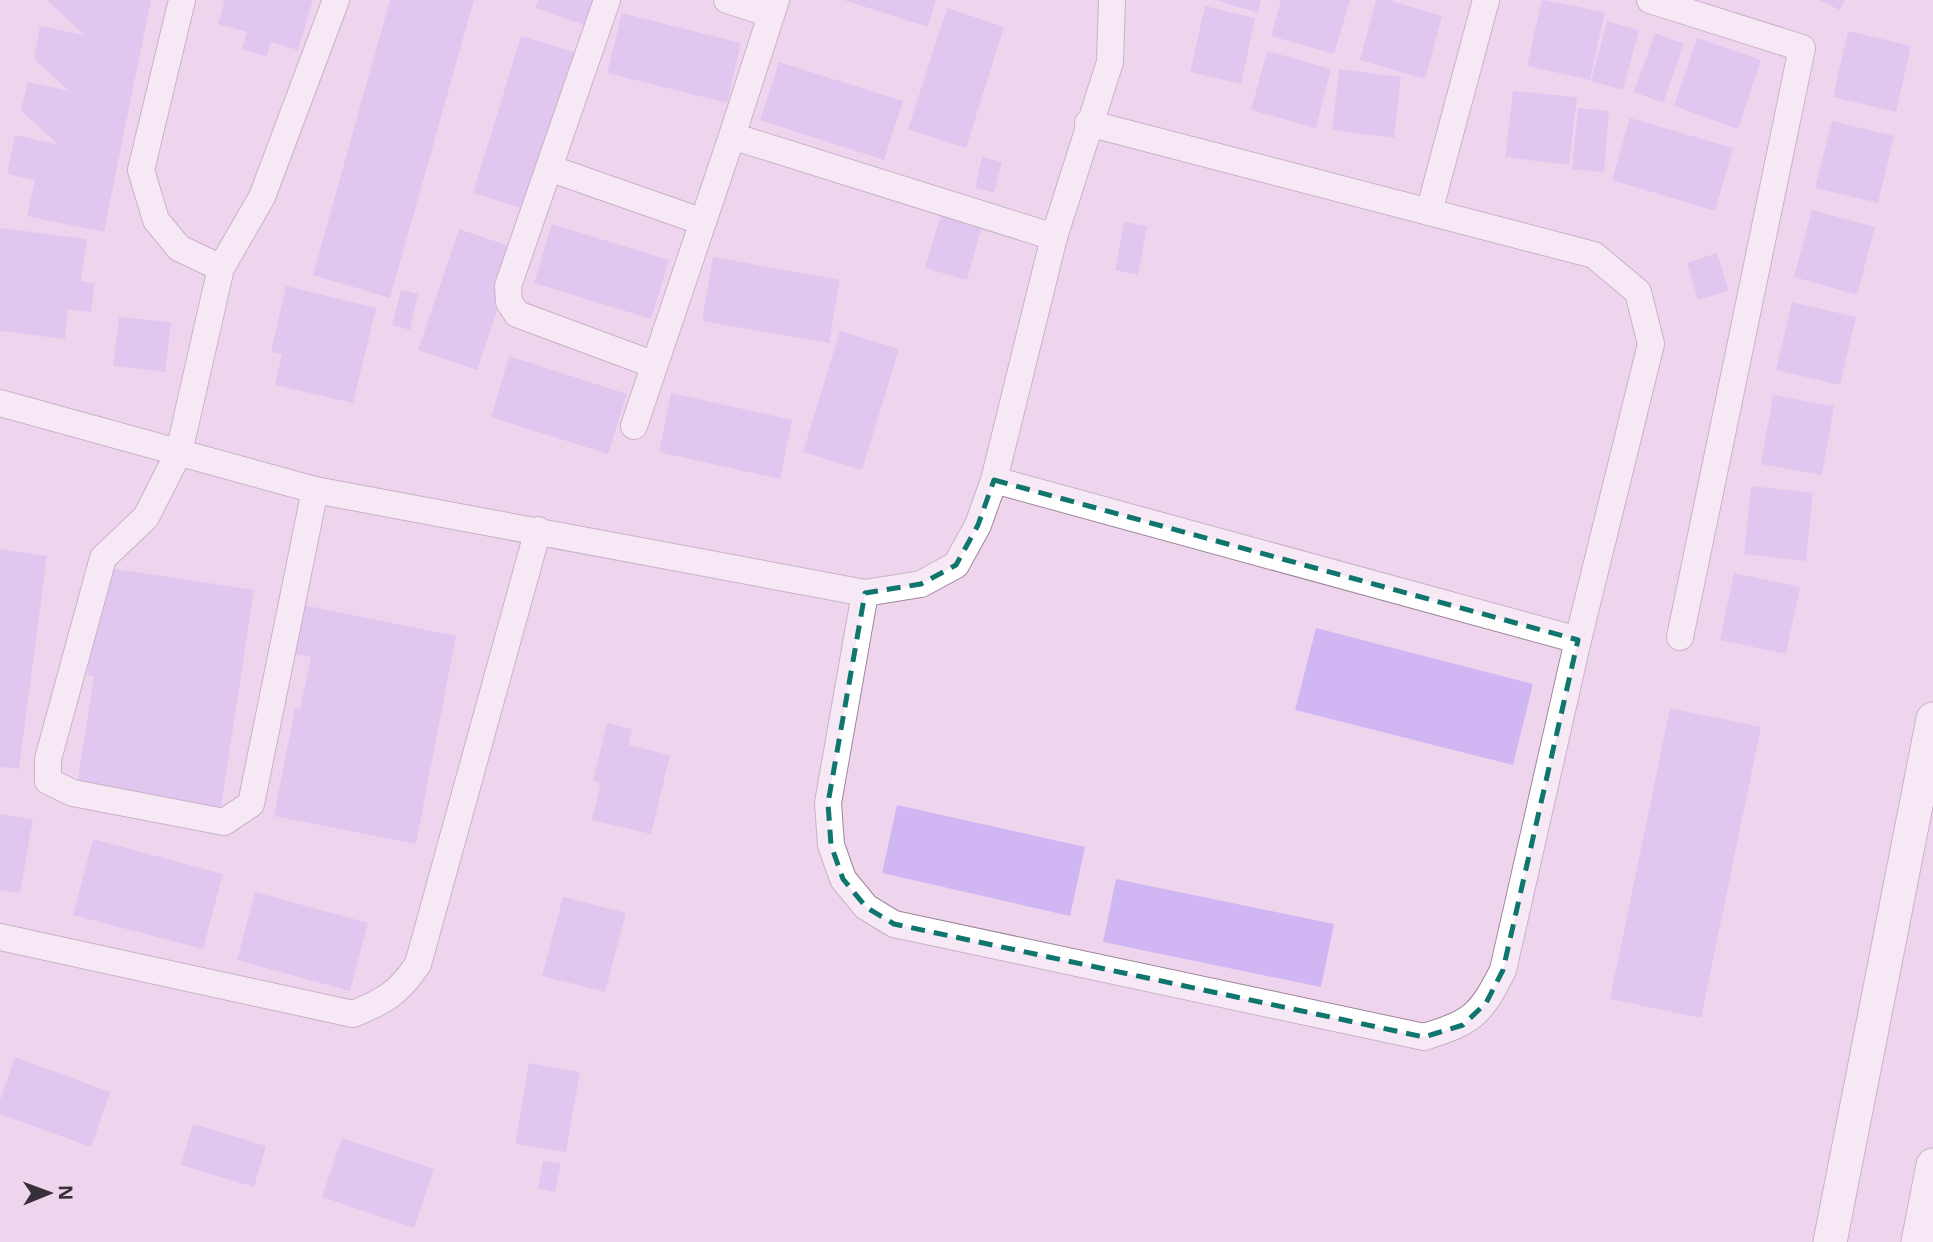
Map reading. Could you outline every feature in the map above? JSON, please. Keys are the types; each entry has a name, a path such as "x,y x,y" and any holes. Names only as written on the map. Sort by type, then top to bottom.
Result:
{"street":[{"path":"182,0 141,170 156,220 179,248 221,268"},
{"path":"315,490 251,804 224,822 72,793 48,781 48,758 103,558 146,517 179,452 221,268 262,197 335,0"},
{"path":"607,0 508,286 509,302 517,314 652,364"},
{"path":"634,426 652,364 703,222 773,7 727,0"},
{"path":"0,403 315,490 865,593 921,584 956,565 978,525 993,480 1054,237 1088,123 1110,62 1112,0"},
{"path":"1429,212 1486,0"},
{"path":"1650,0 1802,48 1680,637"},
{"path":"865,593 828,803 831,845 843,878 866,907 894,924 1424,1037 1463,1025 1486,1003 1503,970 1578,640 1651,344 1638,292 1594,255 1088,123"},
{"path":"732,136 1054,237"},
{"path":"549,168 703,222"},
{"path":"993,480 1578,640"},
{"path":"0,937 353,1014 378,1004 402,989 418,964 538,530"},
{"path":"1830,1242 1933,719"},
{"path":"1918,1242 1933,1165"}],"highlighted area":[{"path":"994,480 1578,640 1503,970 1486,1003 1463,1025 1424,1037 894,924 866,907 843,879 831,845 828,803 865,593 921,584 956,565 978,525"}],"building":[{"path":"47,0 151,0 104,232 27,216 35,180 7,174 15,135 59,145 21,111 28,82 69,91 34,59 40,26 84,35"},
{"path":"225,0 313,0 298,50 271,42 267,57 242,49 247,32 218,24"},
{"path":"390,0 474,0 390,298 313,275"},
{"path":"538,0 603,0 593,28 535,8"},
{"path":"843,0 936,0 928,27"},
{"path":"1216,0 1261,0 1258,13"},
{"path":"1281,0 1350,0 1334,54 1271,36"},
{"path":"1376,0 1388,0 1442,16 1425,79 1360,60"},
{"path":"1542,0 1605,12 1590,80 1527,66"},
{"path":"1818,0 1845,0 1840,10"},
{"path":"1205,6 1255,18 1241,84 1190,72"},
{"path":"947,8 1004,27 966,148 908,129"},
{"path":"622,13 741,43 727,103 607,73"},
{"path":"1607,21 1639,30 1623,90 1591,81"},
{"path":"1848,31 1911,46 1896,112 1833,97"},
{"path":"1655,33 1684,44 1663,103 1634,92"},
{"path":"521,36 580,54 531,211 473,193"},
{"path":"1697,38 1761,60 1738,129 1674,106"},
{"path":"1267,51 1331,69 1316,128 1251,110"},
{"path":"779,62 903,101 884,160 760,120"},
{"path":"1339,69 1401,77 1394,138 1332,130"},
{"path":"1513,91 1577,97 1569,165 1505,157"},
{"path":"1578,108 1609,111 1604,172 1572,169"},
{"path":"1630,118 1733,148 1715,211 1612,180"},
{"path":"1832,121 1894,136 1878,203 1815,188"},
{"path":"982,157 1002,162 994,193 975,188"},
{"path":"1812,210 1875,227 1857,295 1794,277"},
{"path":"942,211 983,222 967,280 925,268"},
{"path":"1124,222 1147,226 1138,275 1115,270"},
{"path":"552,224 669,260 651,319 534,283"},
{"path":"0,228 87,239 81,281 95,283 91,312 68,309 65,339 0,331"},
{"path":"459,229 518,249 477,370 418,350"},
{"path":"1717,253 1729,291 1698,300 1687,263"},
{"path":"713,257 840,280 829,343 702,321"},
{"path":"286,286 376,308 353,403 275,385 282,354 271,352"},
{"path":"401,290 418,294 410,330 392,325"},
{"path":"1792,302 1856,317 1840,385 1776,370"},
{"path":"119,317 171,322 165,372 113,366"},
{"path":"840,331 899,349 862,470 803,452"},
{"path":"509,356 627,394 608,454 491,417"},
{"path":"671,393 792,420 780,479 659,452"},
{"path":"1773,395 1834,406 1822,475 1761,464"},
{"path":"1751,486 1813,493 1806,561 1744,554"},
{"path":"0,549 47,556 19,769 0,767"},
{"path":"103,567 254,590 221,807 77,785 94,676 87,675"},
{"path":"1734,573 1800,587 1786,654 1720,640"},
{"path":"298,604 456,636 416,844 274,816 295,708 300,709 311,657 289,653"},
{"path":"1316,628 1533,684 1513,765 1295,710"},
{"path":"1670,708 1761,727 1701,1018 1610,999"},
{"path":"607,723 632,729 629,745 670,755 651,834 592,820 601,783 593,781"},
{"path":"897,805 1085,847 1070,916 882,873"},
{"path":"0,814 33,819 20,893 0,890"},
{"path":"93,839 223,874 203,949 73,915"},
{"path":"1116,879 1334,924 1321,987 1103,942"},
{"path":"255,892 368,923 350,991 237,960"},
{"path":"563,897 626,913 605,992 542,976"},
{"path":"15,1057 110,1092 91,1147 0,1114 0,1100"},
{"path":"529,1063 580,1072 566,1152 515,1144"},
{"path":"193,1124 266,1146 254,1187 181,1165"},
{"path":"342,1138 434,1169 414,1228 322,1197"},
{"path":"543,1161 561,1164 555,1192 538,1188"}]}
